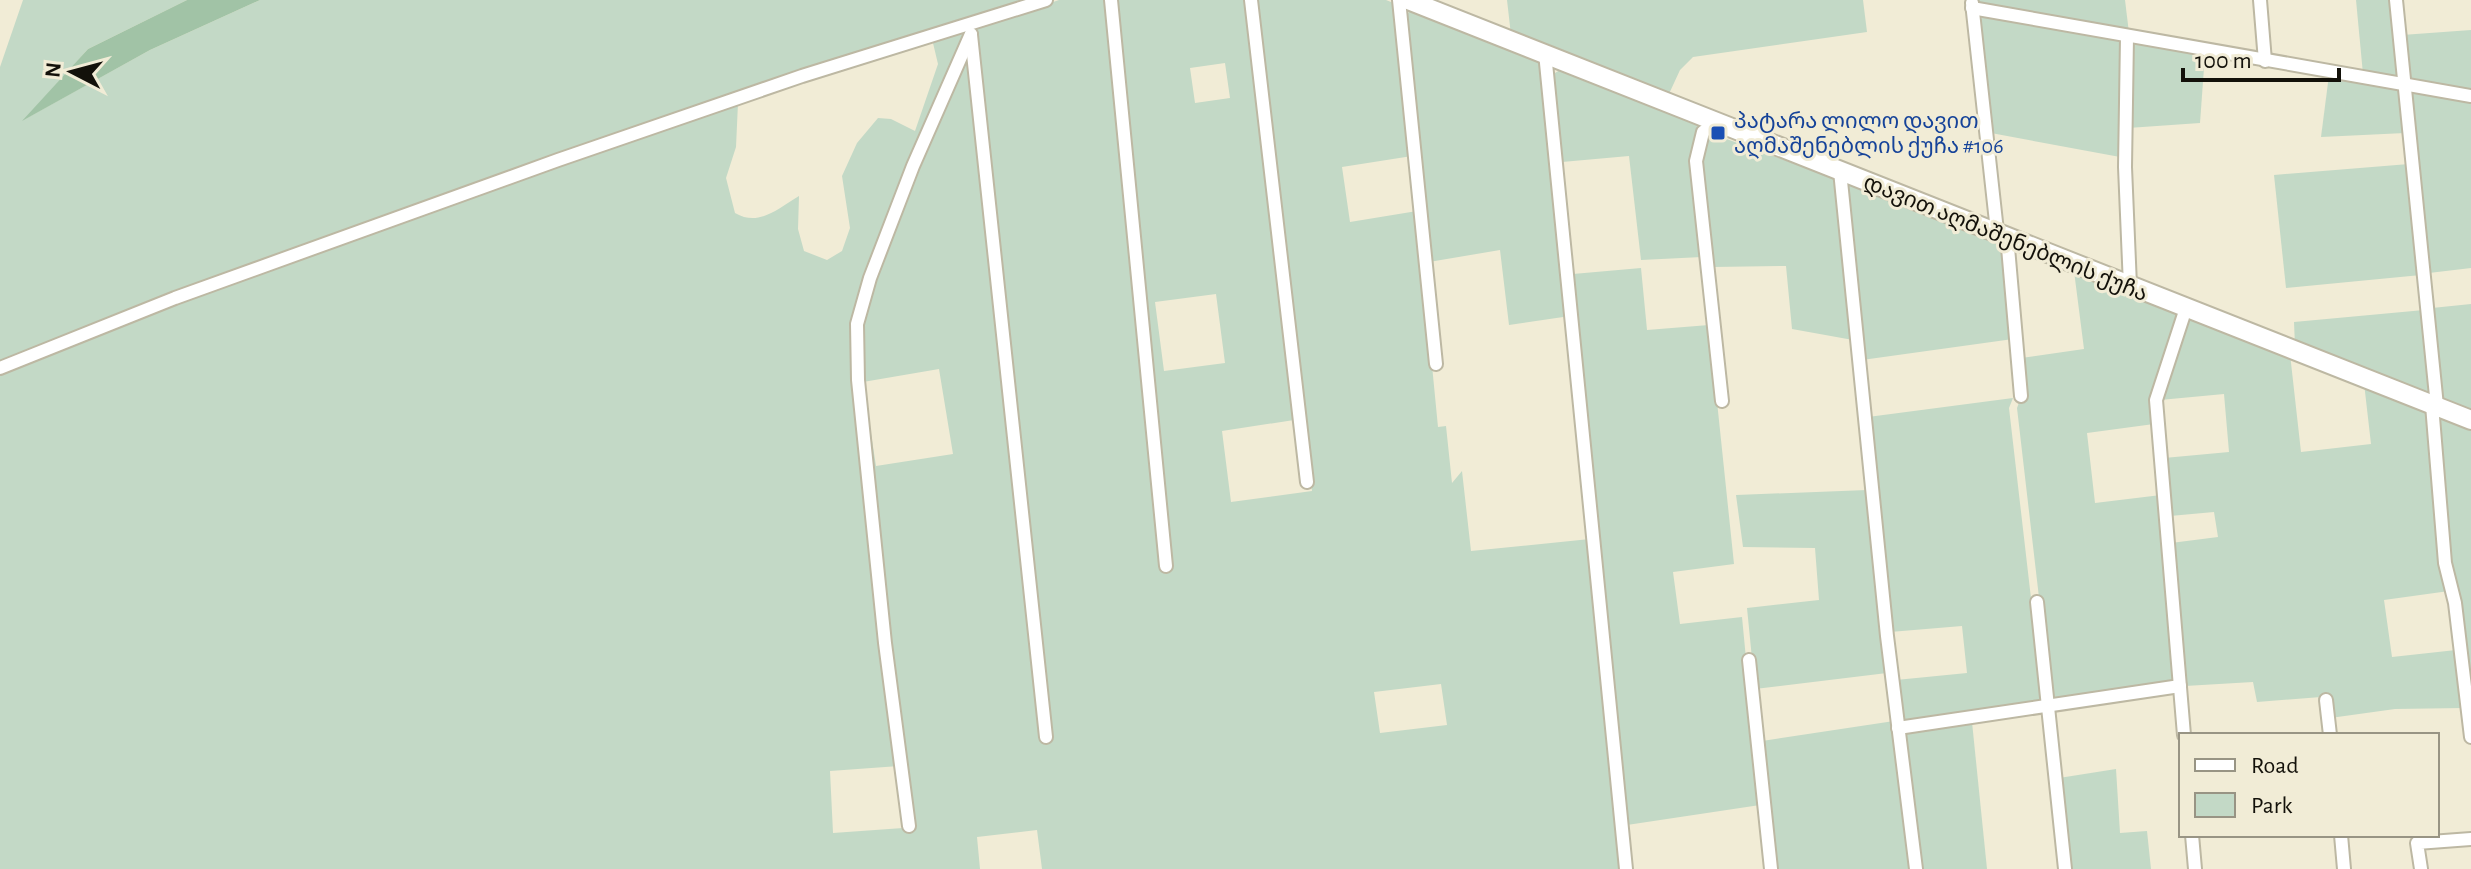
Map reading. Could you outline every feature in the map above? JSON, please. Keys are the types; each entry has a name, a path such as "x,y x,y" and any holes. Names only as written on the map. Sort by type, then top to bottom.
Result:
{"street":[{"path":"0,368 175,298 558,160 802,76 970,29 1046,0"},
{"path":"1111,0 1166,566"},
{"path":"1251,0 1307,482"},
{"path":"1399,0 1436,364"},
{"name":"დავით აღმაშენებლის ქუჩა","path":"1408,0 2471,420"},
{"path":"2260,0 2265,61"},
{"path":"2396,0 2434,406 2445,563 2455,603 2471,737"},
{"path":"2021,396 1972,4 2127,37 2471,96"},
{"path":"970,29 1046,737"},
{"path":"909,826 885,643 858,380 857,324 870,278 970,29"},
{"path":"2127,37 2125,167 2130,286"},
{"path":"1545,53 1626,869"},
{"path":"1717,122 1703,132 1696,161 1722,401"},
{"path":"1840,171 1898,728 1916,869"},
{"path":"2184,733 2156,400 2186,308"},
{"path":"2037,602 2065,869"},
{"path":"1749,660 1771,869"},
{"path":"1898,728 2180,686"},
{"path":"2326,700 2330,733"},
{"path":"2192,837 2195,869"},
{"path":"2341,837 2344,869"},
{"path":"2421,869 2417,843 2471,839"}],"green space":[{"path":"23,0 187,0 88,49 25,119 150,50 260,0 1037,0 526,164 0,364 0,67"},
{"path":"187,0 260,0 150,50 22,121 88,49"},
{"path":"1059,0 1248,0 1294,420 1222,431 1231,502 1312,491 1257,0 1386,0 1396,4 1412,156 1342,167 1350,222 1417,211 1438,427 1446,426 1452,483 1462,471 1471,551 1590,539 1621,869 1042,869 1037,830 977,837 980,869 0,869 0,371 367,232 738,103 736,147 726,178 735,213 752,218 768,215 799,196 798,229 804,251 827,260 842,251 850,228 842,176 857,143 878,118 891,119 915,131 938,64 933,43","holes":["1225,63 1230,98 1195,103 1190,68","1216,294 1225,363 1164,371 1155,302","939,369 953,454 876,466 863,382","1441,684 1447,725 1380,733 1374,692","899,766 903,828 833,833 830,771"]},
{"path":"1507,0 1863,0 1867,32 1693,57 1680,70 1668,96 1511,35"},
{"path":"1967,0 2125,0 2129,33"},
{"path":"2356,0 2391,0 2399,80 2363,74"},
{"path":"1410,11 1541,63 1570,316 1509,325 1500,250 1429,262 1405,16"},
{"path":"1984,16 2120,40 2124,44 2120,157 1991,133 1979,21"},
{"path":"2471,30 2471,93 2408,82 2402,35"},
{"path":"2132,43 2205,54 2200,123 2128,128"},
{"path":"1560,70 1701,125 1689,162 1702,257 1641,260 1629,156 1562,162 1553,82 1555,73"},
{"path":"2329,75 2401,87 2405,133 2321,137"},
{"path":"2409,90 2471,100 2471,268 2429,273"},
{"path":"1710,133 1836,179 1853,340 1792,329 1786,266 1713,267 1700,163"},
{"path":"2409,164 2421,275 2286,288 2274,175"},
{"path":"1843,179 2004,244 2013,339 1862,360"},
{"path":"1641,268 1647,330 1709,325 1734,564 1673,572 1680,624 1742,617 1760,805 1627,825 1573,274"},
{"path":"2074,271 2181,313 2154,424 2087,433 2095,503 2161,495 2176,683 2051,701 2017,408 2023,392 2021,358 2084,349"},
{"path":"2471,304 2471,412 2442,400 2432,308"},
{"path":"2424,310 2431,395 2295,346 2294,322"},
{"path":"2188,315 2290,354 2301,452 2371,444 2364,383 2427,406 2449,591 2384,600 2392,657 2456,650 2463,708 2395,709 2323,719 2321,697 2257,702 2253,682 2185,686 2171,543 2218,537 2214,512 2170,516 2164,458 2229,452 2224,394 2160,400"},
{"path":"2013,398 2009,408 2043,702 1902,722 1896,680 1967,673 1962,626 1890,632 1868,417"},
{"path":"2434,410 2471,425 2471,694 2450,562"},
{"path":"1867,490 1887,673 1755,689 1747,608 1819,600 1815,548 1743,547 1736,495"},
{"path":"1894,721 1912,869 1776,869 1762,741"},
{"path":"1972,722 1987,869 1921,869 1903,731"},
{"path":"2116,769 2120,833 2147,831 2151,869 2068,869 2059,778"}],"place":[{"name":"პატარა ლილო დავით აღმაშენებლის ქუჩა #106","path":"1718,133"}]}
